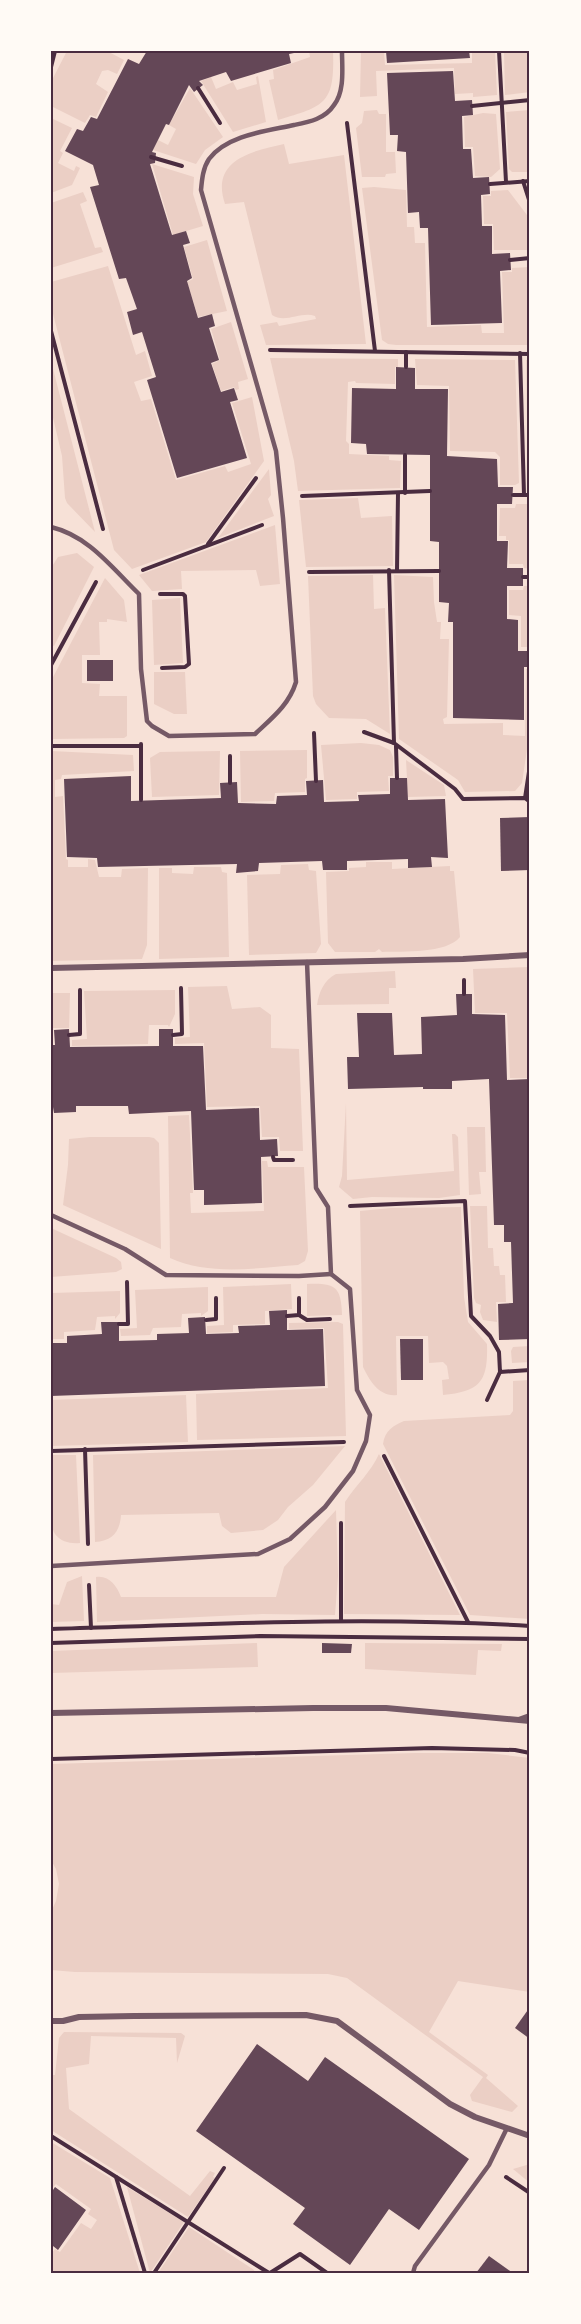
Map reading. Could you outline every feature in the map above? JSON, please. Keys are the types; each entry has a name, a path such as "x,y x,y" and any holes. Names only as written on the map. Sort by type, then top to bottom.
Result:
{"street":[{"path":"51,968 464,959 530,955"},
{"path":"51,1713 386,1708 530,1721"},
{"path":"51,2021 79,2017 306,2015 337,2021 450,2103 475,2117 530,2136"}],"lane":[{"path":"51,527 85,542 139,594 141,669 147,721 156,730 169,736 255,734 280,711 296,682 276,451 201,196 202,180 209,159 231,143 262,132 317,119 335,105 342,80 342,51"},
{"path":"307,962 316,1188 328,1207 332,1274"},
{"path":"51,1215 125,1249 166,1275 299,1276 332,1274 350,1289 357,1390 370,1415 366,1441 353,1471 336,1494 290,1539 258,1554 51,1566"},
{"path":"519,1719 530,1714"},
{"path":"413,2273 415,2266 489,2165 507,2128"}],"path":[{"path":"51,67 55,51"},
{"path":"499,51 506,182"},
{"path":"198,88 221,126"},
{"path":"472,106 530,100"},
{"path":"335,105 346,115 375,351"},
{"path":"151,157 185,167"},
{"path":"523,181 530,204"},
{"path":"490,184 530,181"},
{"path":"510,260 530,258"},
{"path":"51,331 103,530 107,562 51,665"},
{"path":"268,351 530,354"},
{"path":"406,352 406,367"},
{"path":"513,495 527,495 520,353"},
{"path":"405,454 405,493"},
{"path":"207,545 259,474"},
{"path":"311,496 430,491"},
{"path":"397,571 398,493"},
{"path":"123,578 283,518"},
{"path":"388,570 397,778"},
{"path":"310,572 438,571"},
{"path":"523,577 530,577"},
{"path":"152,595 183,594 185,596 189,664 185,668 168,668"},
{"path":"364,732 395,744 455,789 463,799 525,798 530,802"},
{"path":"314,733 316,781"},
{"path":"51,746 141,746 169,736"},
{"path":"525,798 530,765"},
{"path":"173,1035 182,1035 180,966"},
{"path":"69,1035 80,1035 80,968"},
{"path":"328,1207 465,1201 471,1316 490,1336 499,1352 500,1372 488,1400"},
{"path":"119,1324 128,1323 127,1282"},
{"path":"299,1296 299,1315"},
{"path":"206,1320 216,1319 216,1304"},
{"path":"287,1316 299,1315 307,1320"},
{"path":"500,1372 530,1370"},
{"path":"51,1450 366,1441 381,1449 468,1622"},
{"path":"85,1449 91,1628"},
{"path":"336,1494 341,1508 341,1621"},
{"path":"51,1629 190,1626 264,1621 468,1622 530,1626"},
{"path":"51,1643 260,1636 530,1639"},
{"path":"51,1759 432,1748 515,1750 530,1753"},
{"path":"51,2136 270,2273 300,2254 327,2273"},
{"path":"489,2165 530,2193"},
{"path":"154,2273 224,2168"},
{"path":"116,2177 145,2273"}],"shaded area":[{"path":"67,51 107,51 124,60 117,74 108,70 102,71 96,84 108,92 96,117 90,115 85,123 51,106 51,82"},
{"path":"309,51 333,51 332,82 329,92 317,106 278,120 269,80 274,79 273,70 310,57"},
{"path":"361,51 384,51 385,65 472,63 472,51 495,51 497,95 473,97 473,93 455,94 454,68 376,71 377,96 360,97"},
{"path":"504,51 530,51 530,92 505,95"},
{"path":"258,76 266,122 233,132 201,81 211,77 216,89 233,82 237,90 257,84 256,77"},
{"path":"190,88 223,137 205,150 196,164 153,150 158,140 168,145 176,129 169,125"},
{"path":"377,110 379,114 386,114 386,152 395,152 396,173 386,174 385,177 362,177 356,128 362,123 364,111"},
{"path":"530,110 530,172 512,172 509,169 506,112"},
{"path":"483,113 496,114 500,169 491,177 475,176 473,147 465,147 464,117"},
{"path":"51,118 72,128 60,151 63,153 58,163 74,171 76,166 80,168 72,185 51,193"},
{"path":"284,144 289,164 344,155 366,344 266,345 260,325 277,322 279,326 316,319 315,316 310,315 282,318 272,315 244,202 225,204 222,189 223,177 237,160 247,154"},
{"path":"152,164 194,177 193,194 203,226 173,235"},
{"path":"362,188 406,190 407,227 414,227 415,243 425,243 427,327 481,325 482,333 504,333 502,272 512,272 512,268 530,267 530,345 396,345 382,340"},
{"path":"508,190 530,219 530,246 527,250 494,250 493,224 484,224 483,196 491,196 491,191"},
{"path":"83,192 87,201 80,204 95,248 101,247 103,252 51,268 51,203"},
{"path":"207,240 227,311 198,317 187,282 193,279 184,247"},
{"path":"108,266 136,355 145,351 152,376 134,382 141,401 151,399 176,480 225,466 228,472 251,464 232,403 252,397 264,461 206,542 132,569 114,550 51,306 51,282"},
{"path":"231,322 248,379 238,382 239,389 236,390 234,387 221,391 212,364 220,360 211,329"},
{"path":"270,358 398,359 398,367 395,367 395,384 348,382 346,441 349,444 349,454 389,456 389,460 401,461 400,488 298,491 294,461"},
{"path":"415,359 515,360 519,483 500,485 500,457 495,452 450,451 449,386 417,385"},
{"path":"526,360 530,360 530,486 528,484"},
{"path":"51,361 95,532 67,503 65,498 62,456 51,409"},
{"path":"269,469 271,495 268,499 274,516 218,538"},
{"path":"358,498 361,518 392,516 393,566 306,567 299,500"},
{"path":"516,504 530,505 530,569 524,568 523,564 509,564 509,540 506,540 506,536 499,536 500,508 515,508"},
{"path":"275,525 280,584 260,586 256,570 181,571 182,589 152,591 139,575"},
{"path":"77,553 94,567 54,646 51,644 51,568 58,557"},
{"path":"373,575 374,609 385,608 390,734 366,719 329,718 316,704 313,696 308,576"},
{"path":"394,575 433,577 437,622 441,622 440,639 449,639 447,717 443,719 444,724 503,723 503,735 525,736 526,669 530,669 530,729 522,783 515,791 465,792 458,780 399,739"},
{"path":"105,578 124,600 127,622 107,619 107,622 99,622 100,655 82,655 82,683 100,684 99,696 127,696 127,736 124,738 51,739 51,681"},
{"path":"524,586 530,586 530,647 521,647 521,616 509,615 509,590 523,590"},
{"path":"180,598 183,663 154,665 152,600"},
{"path":"154,672 185,672 187,714 174,714 154,704"},
{"path":"361,743 379,745 390,750 393,757 393,776 388,776 389,791 357,792 357,799 326,800 321,745"},
{"path":"307,750 305,792 275,793 274,801 241,802 240,751"},
{"path":"51,751 133,755 134,771 62,775 61,779 55,780 55,797 63,796 68,867 88,867 88,859 95,860 99,877 121,877 122,869 148,868 147,945 142,959 51,961"},
{"path":"220,751 219,795 152,797 150,758 160,752"},
{"path":"406,760 444,785 446,796 408,797"},
{"path":"366,862 392,862 392,869 450,866 450,871 454,871 460,937 435,949 335,952 328,943 326,872 349,871 349,868 366,867"},
{"path":"308,864 309,870 316,871 321,944 316,953 249,955 247,875 280,874 281,865"},
{"path":"194,867 221,867 222,872 227,873 229,957 159,959 159,868 172,868 172,873 193,874"},
{"path":"530,967 530,1078 510,1078 507,1013 475,1013 473,969"},
{"path":"395,971 396,988 389,988 389,1004 317,1005 323,987 336,974"},
{"path":"227,986 232,1009 260,1007 271,1015 271,1048 299,1049 303,1151 280,1151 279,1137 262,1137 260,1106 207,1107 204,1043 175,1044 175,1038 190,1037 188,987"},
{"path":"175,990 175,1014 169,1027 168,1025 149,1025 148,1044 72,1046 72,1040 87,1039 84,991"},
{"path":"51,993 70,993 69,1028 51,1028"},
{"path":"346,1103 347,1180 454,1171 452,1134 455,1134 458,1137 460,1195 439,1198 353,1199 339,1187 342,1176"},
{"path":"189,1115 193,1193 190,1193 191,1213 264,1211 262,1161 267,1161 268,1167 304,1167 308,1251 305,1261 298,1265 217,1269 185,1264 170,1258 168,1116"},
{"path":"467,1127 485,1127 486,1172 479,1172 481,1194 469,1195"},
{"path":"149,1137 159,1143 161,1249 63,1205 69,1139"},
{"path":"470,1206 487,1206 488,1248 493,1248 494,1266 499,1266 500,1275 505,1275 506,1302 496,1302 497,1322 483,1320 480,1312 481,1305 476,1303 474,1298"},
{"path":"461,1207 464,1297 468,1322 487,1344 484,1375 480,1382 466,1391 443,1395 442,1380 449,1379 447,1366 443,1362 429,1363 428,1336 396,1336 397,1395 380,1391 372,1383 363,1367 360,1211"},
{"path":"51,1228 116,1258 121,1262 122,1269 116,1272 51,1277"},
{"path":"291,1284 292,1309 265,1311 265,1324 233,1325 233,1332 207,1333 207,1326 224,1325 223,1287"},
{"path":"307,1284 324,1284 335,1288 340,1298 342,1315 307,1316"},
{"path":"208,1287 208,1311 201,1316 201,1313 182,1314 181,1327 153,1328 150,1335 121,1336 120,1329 137,1328 135,1290"},
{"path":"120,1291 120,1313 115,1319 115,1316 97,1317 95,1330 64,1332 64,1339 51,1339 51,1293"},
{"path":"338,1322 343,1324 346,1436 197,1440 196,1394 328,1388 324,1328 289,1329 289,1323"},
{"path":"530,1346 530,1362 512,1363 513,1347"},
{"path":"530,1380 530,1619 470,1615 383,1444 384,1439 390,1429 404,1421 510,1415 513,1411 513,1381"},
{"path":"186,1395 188,1442 51,1446 51,1400"},
{"path":"345,1446 313,1485 288,1507 278,1520 263,1530 231,1533 222,1526 219,1513 121,1515 119,1526 114,1534 107,1540 95,1542 93,1455"},
{"path":"379,1454 460,1615 344,1614 345,1502 372,1467"},
{"path":"51,1455 76,1455 80,1543 63,1541 55,1534 52,1527"},
{"path":"336,1510 338,1576 335,1615 262,1614 97,1622 96,1577 112,1582 121,1597 276,1597 284,1567"},
{"path":"82,1576 84,1621 51,1622 51,1604 59,1605 67,1582"},
{"path":"257,1643 258,1667 51,1673 51,1651"},
{"path":"365,1643 502,1644 501,1651 478,1650 476,1675 365,1669"},
{"path":"415,1753 488,1753 530,1758 530,1992 458,1981 429,2032 488,2075 486,2078 518,2106 512,2112 472,2101 470,2095 483,2077 347,1978 328,1974 51,1970 51,1912 59,1884 56,1869 51,1860 51,1764"},
{"path":"64,2032 181,2033 185,2036 177,2063 176,2038 91,2036 89,2064 66,2068 69,2109 190,2196 210,2171 215,2173 213,2177 215,2178 188,2217 51,2130 51,2075 55,2075 59,2038"},
{"path":"51,2142 110,2178 140,2273 51,2273 51,2254 55,2249 60,2252 81,2223 91,2229 97,2220 88,2214 91,2209 56,2184 51,2189"},
{"path":"530,2164 530,2183 513,2169"},
{"path":"127,2187 184,2222 150,2273"},
{"path":"189,2227 254,2270 255,2273 158,2273"}],"building":[{"path":"147,51 299,52 289,54 291,63 231,81 226,72 199,81 203,85 194,92 189,85 169,125 166,124 152,152 156,153 155,163 150,164 172,235 186,231 190,243 183,245 192,278 187,281 198,318 212,314 215,326 209,328 219,360 211,363 221,392 234,388 238,400 230,402 247,458 177,478 147,380 156,377 142,332 133,335 127,312 137,309 126,278 119,279 90,187 99,185 93,165 65,151 77,129 83,131 91,117 97,119 128,59 139,64"},
{"path":"386,51 469,51 470,58 387,63"},
{"path":"453,71 455,101 472,100 473,115 462,116 463,149 471,149 473,178 489,177 490,194 481,195 482,226 492,226 492,254 510,253 511,270 500,271 502,323 431,325 428,228 420,228 419,212 408,213 406,152 397,151 398,135 390,135 387,73"},
{"path":"396,367 415,368 415,389 448,389 447,456 497,459 498,487 513,487 512,504 497,504 497,541 508,541 507,568 523,568 523,586 507,586 507,619 518,620 518,651 530,651 530,667 524,667 524,720 453,718 453,622 448,622 449,603 439,602 439,542 430,541 430,455 367,454 366,444 351,443 352,388 396,389"},
{"path":"87,660 113,660 113,681 87,681"},
{"path":"131,776 131,801 221,798 220,783 237,782 238,803 276,804 277,796 307,795 306,781 323,780 324,802 359,801 358,795 390,794 390,778 407,778 408,800 445,799 448,858 431,857 432,867 408,868 408,859 347,861 347,870 323,870 322,861 259,863 258,871 236,873 237,864 98,867 97,858 67,857 64,779"},
{"path":"530,817 530,870 501,871 500,818"},
{"path":"456,994 472,994 472,1014 505,1015 507,1080 530,1079 530,1339 499,1340 498,1304 513,1303 511,1242 504,1242 504,1225 494,1225 489,1079 452,1081 452,1089 423,1089 423,1087 348,1089 347,1057 359,1057 357,1013 392,1013 394,1055 422,1054 421,1017 457,1015"},
{"path":"69,1029 70,1047 159,1046 159,1029 173,1029 173,1046 203,1046 206,1110 259,1108 260,1140 277,1139 278,1156 261,1157 262,1203 204,1205 204,1190 194,1190 191,1111 129,1114 128,1106 76,1106 76,1112 54,1113 51,1107 51,1045 55,1045 54,1030"},
{"path":"287,1310 287,1330 323,1329 325,1386 51,1396 51,1343 67,1343 67,1336 102,1334 101,1322 119,1322 119,1341 157,1340 157,1334 189,1333 188,1318 205,1317 206,1334 239,1333 238,1326 270,1325 269,1311"},
{"path":"400,1339 423,1339 423,1380 401,1380"},
{"path":"322,1643 352,1644 351,1653 322,1653"},
{"path":"530,2007 530,2039 515,2028"},
{"path":"257,2044 308,2081 325,2057 469,2159 419,2230 389,2209 350,2265 293,2224 305,2208 196,2131"},
{"path":"55,2187 86,2210 58,2250 53,2246 51,2249 51,2193"},
{"path":"489,2256 513,2273 476,2273"}]}
